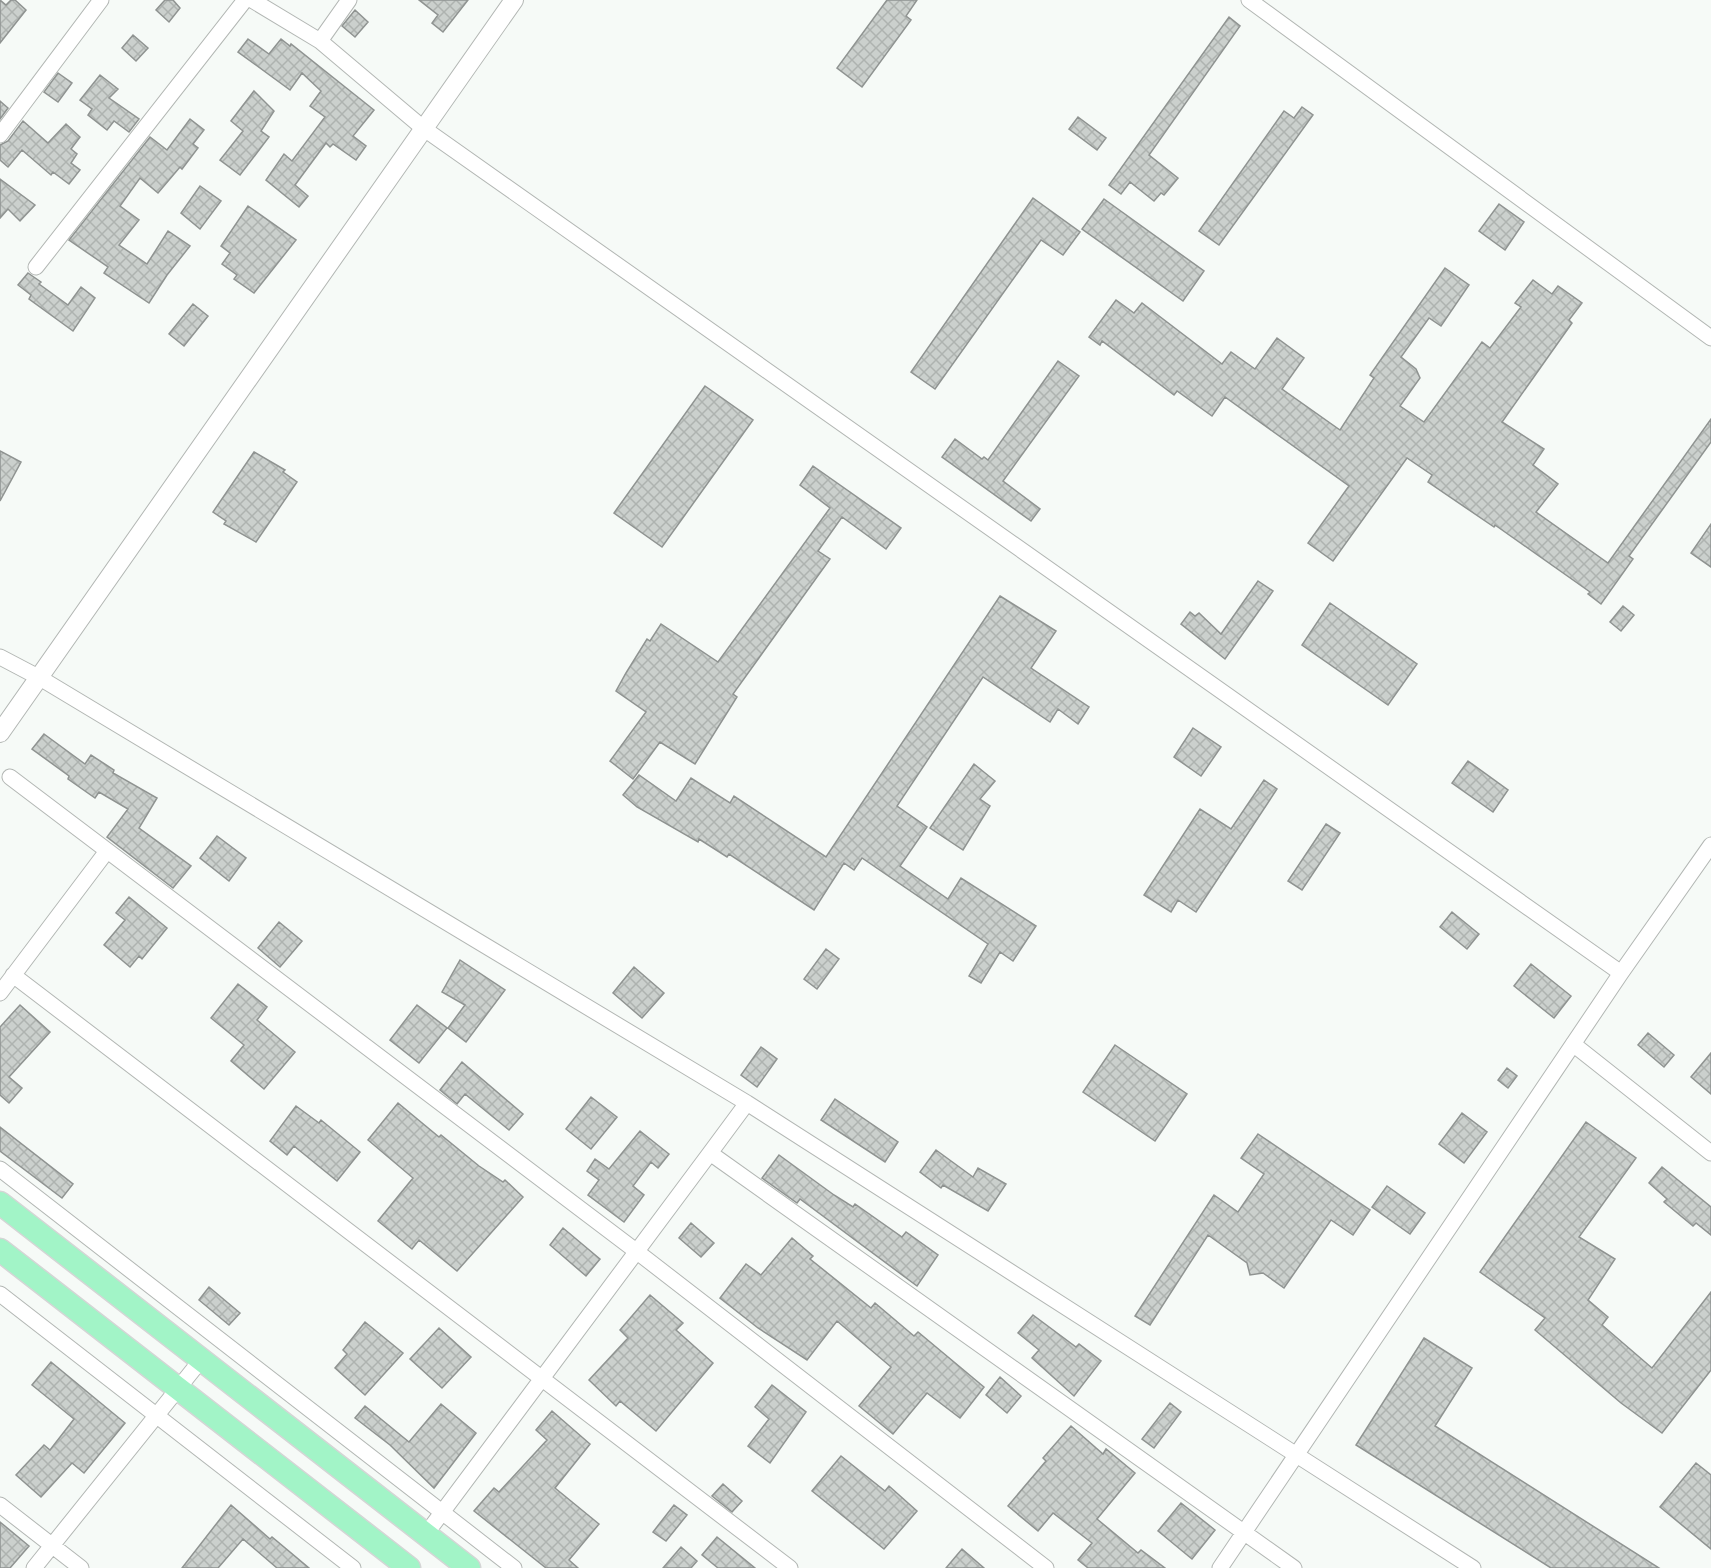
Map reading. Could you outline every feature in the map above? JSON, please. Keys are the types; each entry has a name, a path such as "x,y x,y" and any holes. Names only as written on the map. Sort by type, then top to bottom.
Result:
{"main road":[{"path":"0,1203 469,1568"},
{"path":"0,1250 409,1568"}],"street":[{"path":"0,135 101,0"},
{"path":"36,267 245,0"},
{"path":"252,0 320,40 423,128 1621,973"},
{"path":"320,40 349,0"},
{"path":"0,733 514,0"},
{"path":"1249,0 1711,338"},
{"path":"0,657 40,678 747,1103 1473,1568"},
{"path":"10,777 636,1251 1046,1568"},
{"path":"1220,1568 1621,973 1711,845"},
{"path":"0,993 107,851"},
{"path":"13,975 790,1568"},
{"path":"1573,1044 1711,1153"},
{"path":"426,1534 747,1103"},
{"path":"710,1153 1294,1568"},
{"path":"0,1169 514,1568"},
{"path":"0,1294 353,1568"},
{"path":"34,1568 155,1414 201,1360"},
{"path":"0,1505 81,1568"}],"building":[{"path":"0,0 6,5 11,0 15,0 26,10 0,43"},
{"path":"165,0 173,0 180,8 169,22 156,10"},
{"path":"419,0 468,0 443,32 432,23 438,15"},
{"path":"887,0 917,0 906,16 911,20 862,87 837,68"},
{"path":"355,10 368,22 355,37 342,26"},
{"path":"1229,17 1240,26 1149,155 1178,178 1164,195 1161,193 1154,201 1130,182 1121,194 1109,185"},
{"path":"133,35 148,48 136,61 122,48"},
{"path":"248,39 269,54 281,39 290,46 291,44 374,110 353,136 366,146 356,160 333,144 330,147 326,143 295,185 308,196 299,207 266,180 284,154 292,161 325,117 310,106 321,91 302,73 290,90 238,52"},
{"path":"58,73 72,83 58,102 44,92"},
{"path":"100,75 118,89 109,98 139,119 129,132 114,121 107,130 88,115 92,109 80,100"},
{"path":"254,91 274,111 261,131 269,137 240,175 220,160 243,131 231,121"},
{"path":"0,101 8,108 0,119"},
{"path":"1302,107 1313,115 1219,245 1199,231 1284,111 1294,118"},
{"path":"1078,117 1106,138 1097,150 1069,129"},
{"path":"190,119 204,130 193,144 198,148 182,169 180,167 158,193 140,178 120,206 139,220 119,245 147,264 168,231 190,246 149,303 104,273 108,267 69,240 150,137 167,150"},
{"path":"23,121 48,143 66,124 80,137 71,149 77,154 71,163 80,170 69,184 53,172 51,175 22,150 8,167 0,160 0,145 8,141"},
{"path":"0,179 35,205 20,221 8,209 0,218"},
{"path":"200,186 221,201 200,229 181,213"},
{"path":"1033,198 1080,232 1063,255 1041,240 935,389 911,372"},
{"path":"1104,199 1204,271 1183,301 1082,229"},
{"path":"1499,204 1524,222 1505,250 1479,231"},
{"path":"248,206 296,240 254,293 234,279 237,275 222,264 230,253 221,246"},
{"path":"1445,268 1469,285 1441,326 1429,318 1401,357 1416,369 1420,378 1400,406 1424,422 1482,342 1490,348 1521,307 1515,303 1533,280 1552,294 1558,286 1582,303 1569,320 1572,323 1502,422 1544,449 1533,465 1558,484 1536,512 1608,563 1711,419 1711,442 1629,556 1633,559 1601,604 1588,594 1590,592 1495,525 1494,527 1428,482 1432,475 1407,458 1333,561 1308,543 1349,486 1225,397 1212,416 1177,391 1174,395 1102,341 1100,345 1089,337 1116,300 1134,313 1142,303 1222,364 1231,352 1255,369 1277,338 1304,358 1282,389 1340,430 1374,378 1370,375"},
{"path":"28,273 68,305 81,287 95,298 73,331 29,299 31,295 18,285"},
{"path":"193,304 208,316 184,346 169,334"},
{"path":"1058,361 1079,376 1003,481 1040,509 1031,521 942,457 955,439 982,459 984,457 988,460"},
{"path":"705,386 753,420 662,547 614,513"},
{"path":"0,451 21,462 0,501"},
{"path":"254,452 285,470 283,472 297,482 256,542 224,524 226,521 213,512"},
{"path":"813,466 901,528 886,549 842,517 818,551 830,559 733,694 737,697 695,764 660,742 633,779 610,761 646,712 616,691 626,673 647,639 650,641 661,624 718,662 830,508 800,485"},
{"path":"1711,524 1711,567 1691,553"},
{"path":"1258,581 1273,591 1225,659 1181,624 1190,612 1195,616 1199,613 1221,634"},
{"path":"1000,596 1056,631 1031,668 1089,707 1078,724 1058,709 1050,722 983,677 897,806 927,827 900,866 948,899 961,878 1036,926 1013,961 1000,952 981,983 969,976 988,944 862,858 854,870 844,863 814,910 729,854 727,857 699,839 698,842 637,807 623,795 639,775 676,801 691,778 730,803 734,796 826,857"},
{"path":"1330,603 1417,664 1388,705 1302,645"},
{"path":"1623,606 1634,615 1621,631 1610,622"},
{"path":"1193,728 1221,747 1201,776 1174,757"},
{"path":"44,734 85,764 91,755 114,770 113,773 157,798 139,828 191,866 173,888 107,837 128,809 99,792 95,798 32,749"},
{"path":"1468,761 1508,790 1493,812 1452,783"},
{"path":"974,764 995,781 980,799 990,806 963,850 930,828"},
{"path":"1264,780 1277,789 1196,912 1178,900 1171,912 1144,895 1200,809 1231,829"},
{"path":"1326,824 1340,833 1302,890 1288,881"},
{"path":"217,836 246,858 229,881 200,858"},
{"path":"129,897 167,928 142,959 139,956 130,967 104,945 125,920 116,913"},
{"path":"1452,912 1479,934 1467,949 1440,927"},
{"path":"279,922 302,941 280,967 258,948"},
{"path":"826,949 839,959 817,989 804,979"},
{"path":"460,960 505,990 466,1042 448,1028 465,1005 442,992"},
{"path":"1531,964 1571,996 1554,1018 1514,986"},
{"path":"634,967 664,993 642,1018 613,993"},
{"path":"238,984 267,1007 257,1020 295,1052 264,1089 231,1061 244,1045 211,1018"},
{"path":"20,1005 50,1032 9,1077 22,1088 9,1103 0,1095 0,1027"},
{"path":"417,1005 447,1028 419,1063 390,1040"},
{"path":"1648,1033 1674,1055 1664,1067 1638,1045"},
{"path":"1115,1045 1187,1094 1155,1141 1083,1092"},
{"path":"761,1047 777,1059 757,1087 741,1075"},
{"path":"1711,1053 1711,1094 1691,1077"},
{"path":"462,1062 523,1114 509,1130 465,1094 457,1104 440,1090"},
{"path":"1507,1068 1517,1076 1508,1088 1498,1080"},
{"path":"591,1097 617,1117 591,1149 566,1129"},
{"path":"835,1099 898,1142 885,1162 821,1120"},
{"path":"398,1103 479,1166 503,1182 505,1180 523,1197 457,1271 419,1240 412,1249 378,1221 413,1178 368,1140"},
{"path":"296,1106 319,1123 321,1120 360,1152 337,1181 294,1146 287,1155 270,1141"},
{"path":"1462,1113 1487,1132 1464,1163 1439,1144"},
{"path":"1586,1122 1636,1158 1579,1237 1615,1259 1588,1300 1608,1317 1602,1325 1652,1368 1711,1292 1711,1370 1662,1433 1621,1403 1535,1330 1545,1318 1480,1272"},
{"path":"0,1127 73,1184 62,1198 0,1151"},
{"path":"640,1131 669,1154 658,1168 651,1162 633,1186 644,1195 624,1222 588,1195 599,1180 587,1171 595,1159 609,1169"},
{"path":"1258,1134 1370,1210 1353,1235 1331,1220 1284,1288 1263,1273 1250,1275 1247,1263 1208,1235 1150,1325 1135,1316 1214,1195 1238,1212 1264,1174 1241,1158"},
{"path":"936,1150 973,1177 978,1168 1006,1184 988,1211 943,1185 941,1188 920,1172"},
{"path":"779,1155 853,1207 855,1204 902,1237 906,1232 938,1255 917,1286 800,1199 797,1203 762,1178"},
{"path":"1662,1167 1711,1207 1711,1235 1696,1223 1693,1226 1664,1202 1667,1199 1649,1183"},
{"path":"1387,1186 1425,1213 1410,1234 1372,1207"},
{"path":"691,1223 714,1243 701,1257 679,1238"},
{"path":"563,1228 600,1259 586,1276 550,1245"},
{"path":"792,1238 813,1256 810,1259 871,1308 875,1303 914,1336 918,1332 984,1387 960,1418 927,1393 893,1434 859,1406 891,1367 837,1321 807,1360 758,1328 720,1298 746,1264 761,1275"},
{"path":"209,1287 240,1313 229,1325 199,1300"},
{"path":"650,1295 683,1323 676,1330 713,1363 656,1431 620,1401 616,1406 589,1380 628,1338 620,1330"},
{"path":"1033,1315 1076,1347 1079,1344 1101,1361 1074,1396 1032,1358 1039,1350 1018,1333"},
{"path":"365,1322 403,1353 365,1395 335,1368 347,1354 343,1350"},
{"path":"439,1328 471,1357 442,1388 410,1359"},
{"path":"1424,1338 1472,1368 1435,1426 1659,1568 1551,1568 1356,1445"},
{"path":"51,1362 125,1423 84,1473 72,1463 41,1497 16,1475 44,1445 50,1450 74,1419 32,1385"},
{"path":"1000,1377 1021,1396 1007,1413 986,1395"},
{"path":"772,1385 806,1412 770,1463 748,1446 769,1419 755,1407"},
{"path":"1170,1403 1181,1412 1154,1448 1142,1439"},
{"path":"441,1404 476,1433 434,1488 390,1445 355,1418 365,1406 409,1442"},
{"path":"552,1411 590,1444 555,1488 599,1524 569,1560 578,1568 546,1568 474,1511 494,1488 499,1492 547,1440 536,1430"},
{"path":"1071,1426 1103,1454 1106,1449 1135,1473 1097,1519 1138,1553 1141,1550 1165,1568 1088,1568 1078,1560 1092,1543 1053,1513 1038,1531 1008,1506 1046,1461 1043,1458"},
{"path":"841,1456 885,1491 889,1486 917,1511 884,1549 812,1491"},
{"path":"1696,1463 1711,1475 1711,1549 1660,1507"},
{"path":"723,1484 742,1501 732,1512 712,1496"},
{"path":"1181,1503 1215,1530 1192,1559 1158,1531"},
{"path":"231,1505 270,1539 272,1537 309,1568 277,1568 243,1539 218,1568 182,1568"},
{"path":"674,1505 687,1515 666,1541 653,1532"},
{"path":"0,1522 29,1546 10,1568 0,1568"},
{"path":"717,1537 755,1568 718,1568 702,1555"},
{"path":"681,1547 697,1561 691,1568 663,1568"},
{"path":"962,1549 984,1568 946,1568"}]}
